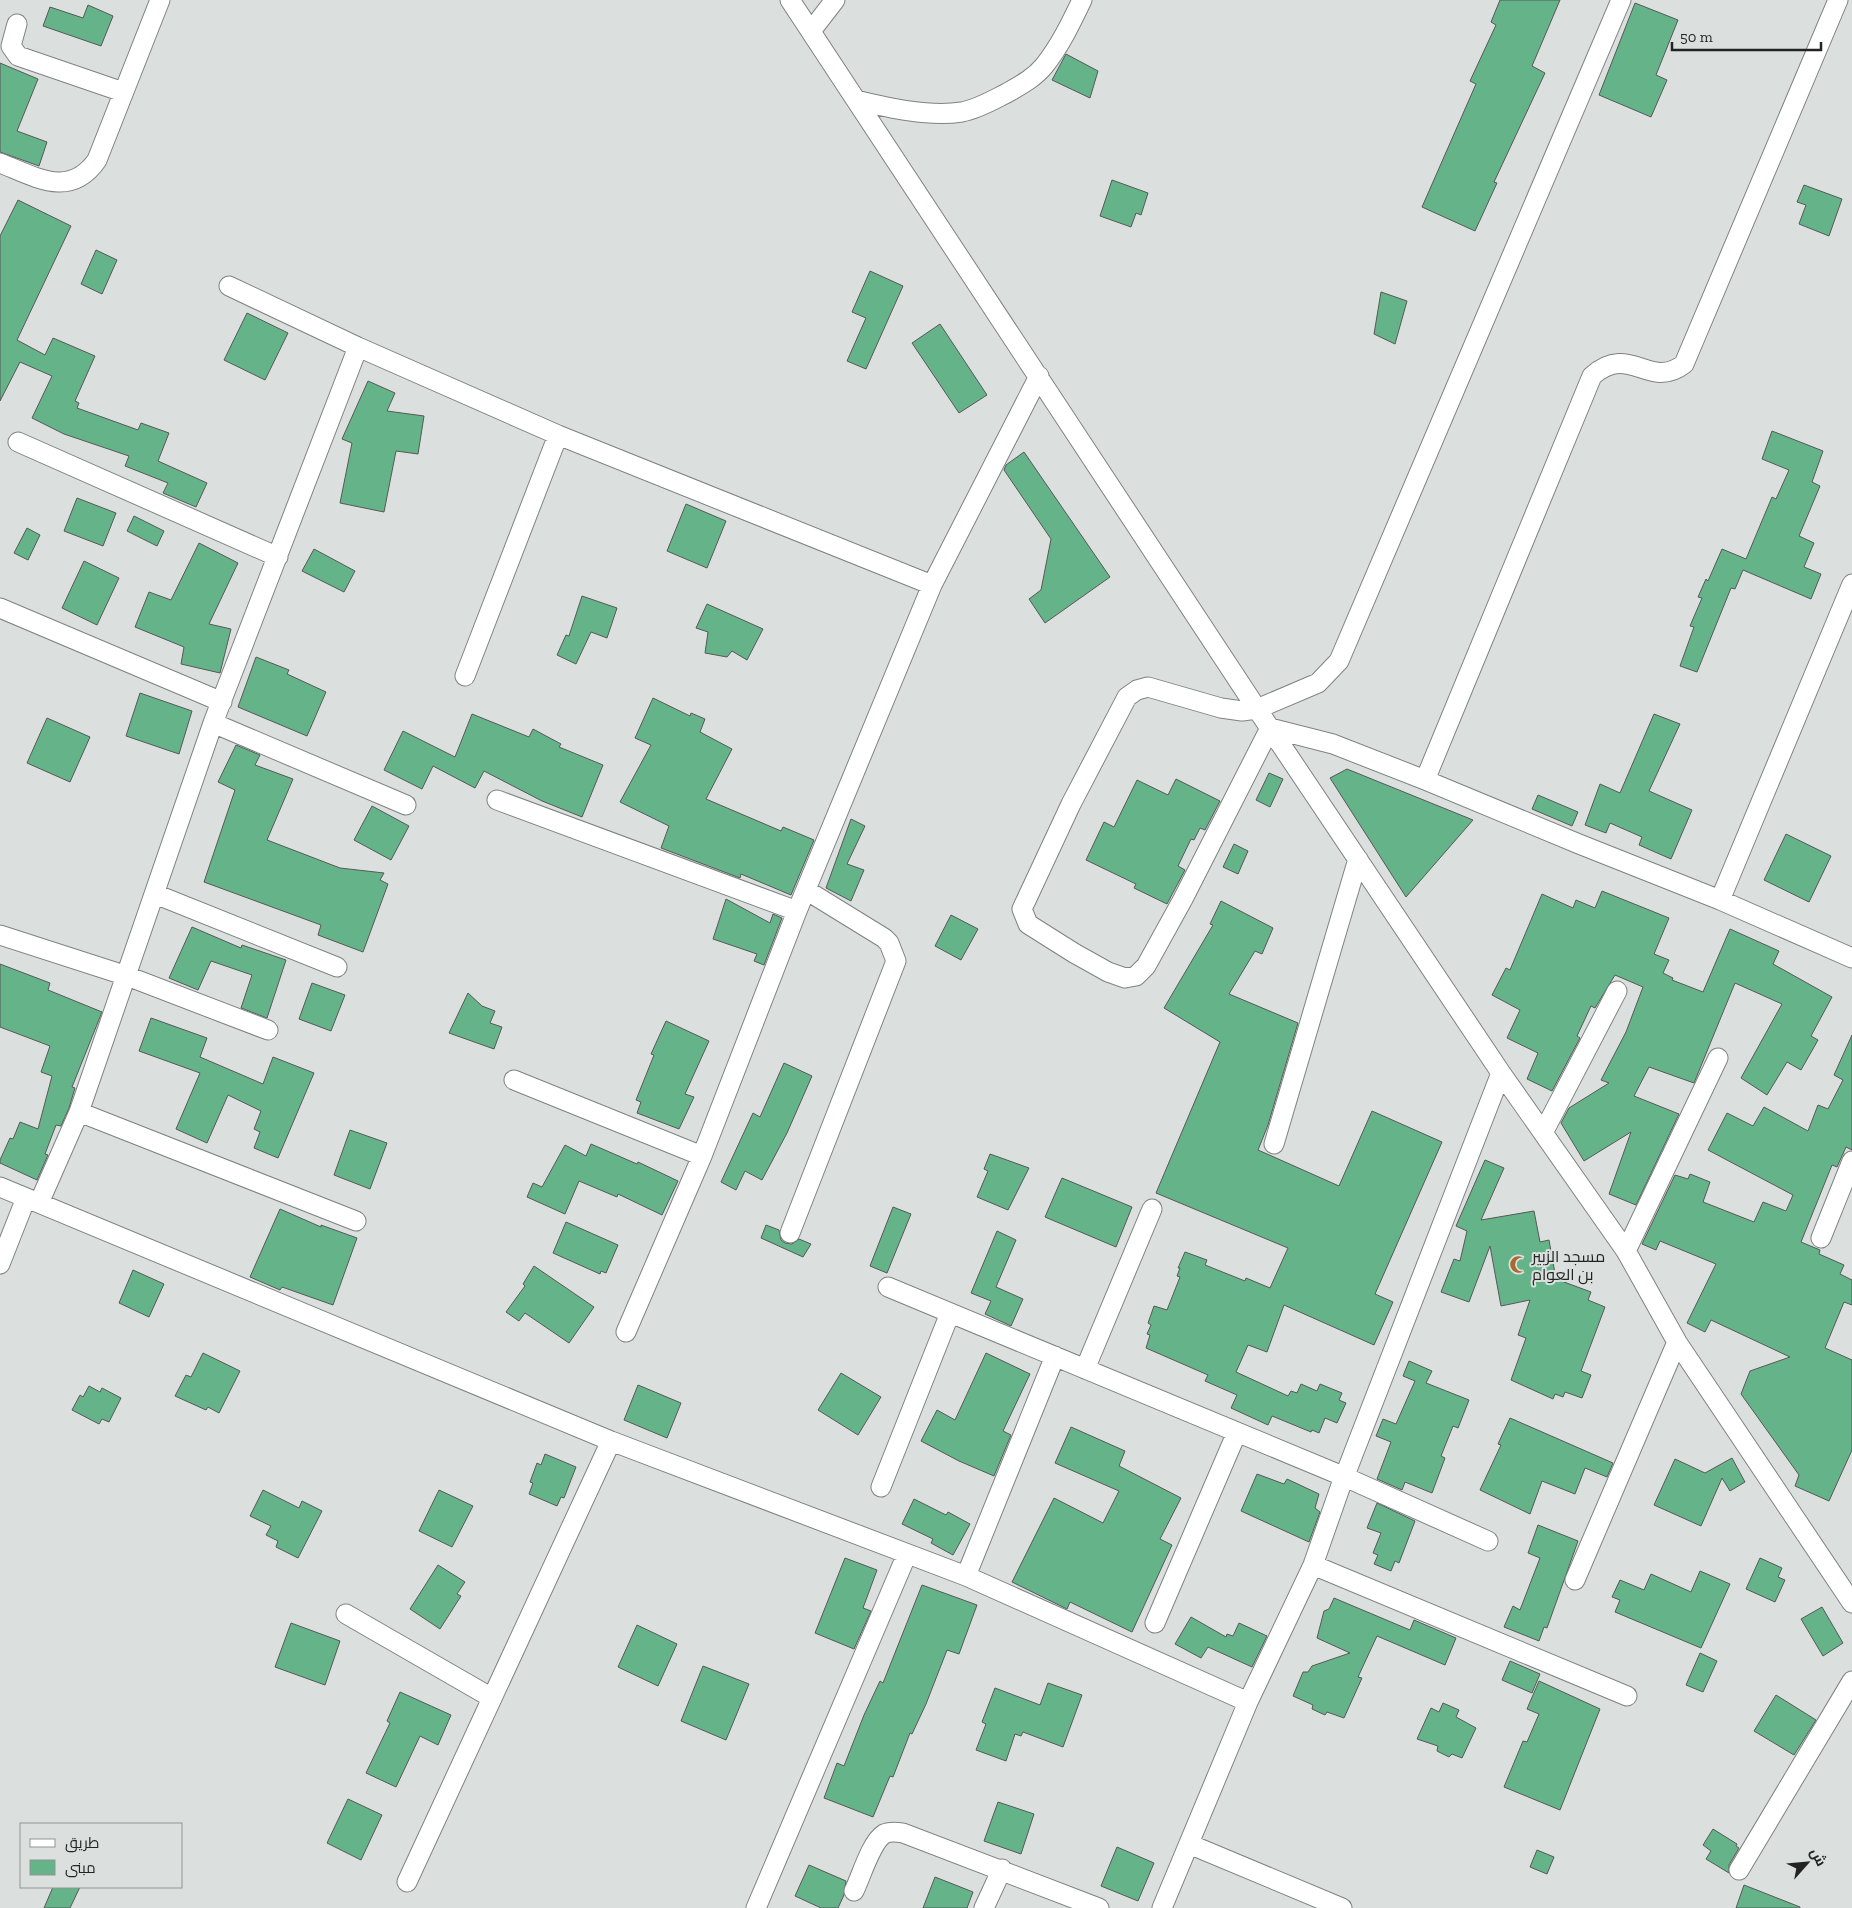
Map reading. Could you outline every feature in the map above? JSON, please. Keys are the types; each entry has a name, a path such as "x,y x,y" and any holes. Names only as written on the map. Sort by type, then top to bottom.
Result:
{"street":[{"path":"0,163 60,183 82,177 97,160 160,0"},
{"path":"790,0 1257,709 1501,1073 1544,1131 1626,1251 1677,1342 1852,1603"},
{"path":"811,31 835,0"},
{"path":"856,100 892,108 929,112 962,112 988,103 1025,83 1043,66 1068,29 1082,0"},
{"path":"1270,728 1178,907 1146,966 1136,976 1125,978 1108,972 1028,924 1022,909 1025,900 1127,697 1137,690 1148,687 1221,708 1242,711 1257,709 1318,683 1339,661 1621,0"},
{"path":"1425,780 1592,376 1603,366 1617,362 1658,373 1674,371 1684,364 1838,0"},
{"path":"17,24 11,46 18,56 48,68 123,92"},
{"path":"229,286 358,347 558,435 932,584"},
{"path":"0,1264 79,1112 213,723 358,347"},
{"path":"626,1332 702,1156 806,890 932,584 1039,376"},
{"path":"464,676 558,435"},
{"path":"18,442 278,557"},
{"path":"1720,900 1852,584"},
{"path":"0,608 222,702"},
{"path":"213,723 406,805"},
{"path":"1270,728 1333,744 1425,780 1720,900 1852,958"},
{"path":"497,800 798,911"},
{"path":"1274,1144 1358,859"},
{"path":"790,1233 896,961 889,943 884,938 806,890"},
{"path":"155,894 337,967"},
{"path":"0,935 127,976 268,1030"},
{"path":"1544,1131 1618,991"},
{"path":"1626,1251 1718,1058"},
{"path":"1162,1908 1248,1702 1313,1565 1345,1477 1501,1073"},
{"path":"514,1080 702,1156"},
{"path":"79,1112 356,1221"},
{"path":"1820,1238 1852,1161"},
{"path":"0,1187 611,1441 966,1576 1248,1702"},
{"path":"1085,1369 1152,1209"},
{"path":"888,1287 1345,1477 1488,1541"},
{"path":"881,1487 950,1313"},
{"path":"1575,1580 1677,1342"},
{"path":"966,1576 1055,1356"},
{"path":"1155,1623 1237,1432"},
{"path":"407,1882 611,1441"},
{"path":"756,1908 907,1554"},
{"path":"1313,1565 1627,1696"},
{"path":"346,1614 492,1698"},
{"path":"1739,1870 1852,1681"},
{"path":"854,1891 876,1842 883,1835 891,1832 904,1833 1002,1869 1099,1908"},
{"path":"1189,1844 1342,1908"},
{"path":"984,1908 1002,1869"}],"building":[{"path":"1500,0 1560,0 1532,66 1545,73 1494,182 1497,183 1475,231 1422,207 1476,84 1470,81 1496,25 1491,22"},
{"path":"1635,3 1678,20 1656,75 1667,80 1651,117 1599,95"},
{"path":"88,5 113,16 101,46 43,26 50,7 83,18"},
{"path":"1066,54 1098,71 1090,98 1052,80"},
{"path":"0,63 38,79 17,131 47,142 39,166 0,152"},
{"path":"1112,180 1148,193 1141,215 1136,213 1131,227 1100,216"},
{"path":"1804,185 1842,199 1829,236 1799,224 1806,205 1797,202"},
{"path":"18,200 71,226 17,340 45,355 53,338 95,356 75,401 79,403 77,408 138,430 141,423 169,433 158,461 207,483 196,507 163,493 168,483 125,466 129,456 64,434 32,418 52,376 20,362 0,401 0,236"},
{"path":"96,250 117,260 102,294 81,284"},
{"path":"870,271 903,286 866,369 847,361 866,318 852,312"},
{"path":"1381,292 1407,301 1395,344 1374,334"},
{"path":"247,313 288,333 265,380 224,360"},
{"path":"940,324 987,395 959,413 912,343"},
{"path":"368,381 395,393 387,411 424,416 418,454 396,451 384,512 340,503 352,443 342,439"},
{"path":"1772,431 1823,451 1812,482 1820,486 1799,536 1814,543 1804,567 1821,574 1811,599 1743,570 1735,589 1731,588 1697,672 1680,666 1694,627 1690,626 1702,598 1698,597 1706,579 1708,581 1722,549 1746,559 1772,497 1776,499 1789,470 1762,459"},
{"path":"1024,452 1110,577 1045,623 1029,599 1041,590 1051,539 1004,470 1006,465"},
{"path":"77,498 116,513 103,546 64,531"},
{"path":"686,504 726,521 707,568 667,551"},
{"path":"134,516 164,531 157,546 127,531"},
{"path":"27,528 40,535 28,560 14,553"},
{"path":"199,543 238,563 209,624 231,629 220,673 181,664 184,647 135,627 149,592 171,600"},
{"path":"314,549 355,571 344,592 302,571"},
{"path":"84,561 119,578 97,625 62,608"},
{"path":"582,596 617,608 607,638 591,632 576,664 557,655 566,635 569,636"},
{"path":"707,604 763,629 747,660 732,651 727,657 705,653 708,632 696,628"},
{"path":"256,657 289,670 287,674 326,692 307,736 238,707"},
{"path":"140,693 192,711 179,754 126,736"},
{"path":"653,698 690,716 691,713 705,719 700,732 732,749 706,799 781,831 783,827 814,840 791,895 741,874 740,878 661,848 669,826 620,802 651,745 635,738"},
{"path":"472,714 529,737 533,729 561,744 559,747 603,765 582,817 542,801 484,771 475,788 433,766 422,789 384,770 403,731 455,757"},
{"path":"1654,714 1680,724 1649,791 1692,810 1671,859 1639,845 1642,837 1610,823 1606,833 1585,825 1600,784 1620,793"},
{"path":"47,718 90,737 70,782 27,763"},
{"path":"236,745 260,755 255,765 293,779 267,840 340,868 384,873 380,880 388,884 363,952 318,935 321,925 204,882 235,790 218,782"},
{"path":"1347,769 1473,820 1406,897 1330,778"},
{"path":"1269,773 1283,779 1270,807 1256,800"},
{"path":"1176,779 1220,801 1205,830 1200,828 1194,840 1191,839 1178,866 1185,870 1167,904 1134,888 1136,884 1086,860 1104,822 1114,827 1137,780 1168,795"},
{"path":"1538,795 1578,812 1572,826 1532,809"},
{"path":"372,806 409,826 391,860 354,840"},
{"path":"851,819 865,826 847,864 864,870 851,901 826,888"},
{"path":"1786,834 1831,856 1809,902 1764,880"},
{"path":"1234,844 1248,851 1238,874 1223,867"},
{"path":"1602,891 1669,918 1654,954 1669,960 1663,973 1673,978 1672,980 1703,992 1730,929 1779,951 1773,964 1832,997 1811,1036 1818,1040 1801,1070 1787,1062 1767,1095 1741,1078 1782,1004 1735,983 1694,1083 1649,1067 1634,1096 1679,1114 1636,1205 1609,1194 1631,1132 1584,1161 1561,1123 1569,1108 1609,1083 1601,1080 1626,1032 1643,987 1615,975 1595,1008 1591,1006 1577,1036 1580,1038 1552,1091 1527,1079 1538,1053 1507,1038 1520,1010 1492,995 1506,968 1510,970 1542,894 1573,908 1576,900 1595,908"},
{"path":"726,899 770,923 773,914 782,918 764,965 754,961 757,954 713,939"},
{"path":"1221,901 1273,928 1262,954 1255,951 1229,994 1298,1023 1268,1125 1258,1150 1339,1186 1372,1111 1442,1142 1375,1294 1393,1302 1374,1345 1284,1305 1267,1352 1248,1345 1236,1372 1288,1396 1291,1391 1297,1393 1301,1384 1317,1391 1320,1384 1342,1393 1339,1400 1346,1403 1337,1423 1325,1418 1319,1433 1312,1430 1311,1432 1272,1416 1268,1425 1231,1408 1237,1395 1205,1381 1208,1375 1146,1348 1150,1335 1147,1334 1151,1325 1148,1323 1154,1306 1167,1310 1180,1277 1177,1276 1180,1268 1178,1268 1185,1252 1207,1260 1205,1265 1245,1281 1246,1278 1270,1288 1288,1248 1156,1193 1220,1042 1164,1008 1213,925 1210,924"},
{"path":"951,915 978,929 961,960 935,946"},
{"path":"192,927 241,948 242,945 286,960 267,1018 241,1008 252,975 211,961 198,990 169,978"},
{"path":"0,964 50,983 48,990 102,1012 72,1087 75,1088 69,1108 61,1126 56,1125 45,1154 48,1155 37,1180 0,1163 0,1160 10,1138 13,1139 20,1122 38,1129 52,1076 41,1072 50,1046 0,1027"},
{"path":"312,983 345,995 331,1031 299,1019"},
{"path":"468,993 482,1006 495,1011 490,1023 502,1027 494,1049 449,1033"},
{"path":"151,1018 207,1038 200,1057 263,1084 273,1057 314,1073 278,1158 254,1148 260,1132 254,1129 261,1111 228,1095 207,1143 176,1129 200,1073 139,1051"},
{"path":"666,1021 709,1041 685,1094 694,1097 679,1129 637,1113 641,1102 636,1100 654,1055 651,1054"},
{"path":"1852,1035 1852,1150 1846,1147 1837,1167 1832,1165 1801,1242 1820,1250 1819,1254 1844,1265 1840,1274 1852,1280 1852,1305 1844,1302 1825,1348 1852,1360 1852,1450 1829,1501 1795,1486 1799,1475 1741,1394 1750,1371 1790,1357 1711,1320 1705,1332 1687,1323 1716,1264 1660,1241 1656,1250 1642,1244 1675,1175 1688,1179 1690,1174 1710,1182 1703,1202 1754,1222 1763,1202 1786,1211 1793,1195 1708,1150 1727,1113 1753,1126 1764,1107 1808,1131 1818,1105 1828,1109 1843,1080 1834,1075"},
{"path":"784,1063 812,1076 787,1133 762,1180 745,1171 736,1190 721,1182 753,1113 760,1117"},
{"path":"350,1130 387,1143 370,1189 334,1175"},
{"path":"591,1144 637,1164 638,1162 678,1181 662,1215 618,1194 617,1197 579,1181 565,1214 527,1197 533,1183 542,1187 565,1145 586,1156"},
{"path":"990,1154 1029,1168 1008,1210 977,1197 988,1171 984,1169"},
{"path":"1485,1160 1504,1168 1481,1220 1534,1211 1540,1242 1549,1240 1556,1279 1591,1292 1588,1300 1605,1307 1581,1371 1591,1375 1582,1398 1565,1392 1563,1397 1555,1394 1553,1399 1511,1380 1526,1338 1518,1335 1530,1300 1501,1306 1490,1246 1469,1302 1441,1292 1454,1259 1460,1261 1467,1231 1456,1226"},
{"path":"1062,1178 1132,1207 1116,1247 1045,1217"},
{"path":"893,1207 911,1214 887,1273 870,1266"},
{"path":"280,1209 321,1227 321,1225 357,1238 333,1305 282,1287 280,1290 250,1277"},
{"path":"566,1222 618,1245 606,1273 601,1271 600,1274 553,1253"},
{"path":"766,1225 779,1230 781,1240 785,1243 792,1244 799,1239 811,1244 803,1257 761,1238"},
{"path":"997,1231 1016,1240 996,1287 1023,1299 1011,1326 985,1314 991,1301 971,1293"},
{"path":"534,1266 594,1307 569,1343 525,1313 519,1321 506,1312 525,1286 523,1284"},
{"path":"133,1270 164,1284 149,1317 119,1303"},
{"path":"203,1353 240,1371 219,1413 208,1407 206,1410 175,1396 186,1375 191,1377"},
{"path":"986,1353 1030,1374 1003,1431 1011,1435 994,1476 959,1461 921,1441 937,1410 955,1420"},
{"path":"1409,1361 1432,1371 1426,1383 1469,1400 1458,1428 1453,1426 1441,1456 1445,1458 1432,1493 1405,1482 1402,1490 1377,1479 1391,1442 1376,1436 1383,1419 1396,1424 1415,1381 1403,1376"},
{"path":"841,1373 881,1397 858,1435 818,1410"},
{"path":"638,1385 681,1403 667,1438 624,1420"},
{"path":"89,1386 100,1392 102,1388 121,1398 109,1422 102,1419 99,1424 72,1410 80,1395 83,1397"},
{"path":"1510,1418 1613,1463 1607,1477 1585,1468 1575,1494 1542,1481 1530,1514 1480,1490 1501,1445 1498,1444"},
{"path":"1071,1427 1125,1451 1119,1466 1181,1498 1160,1539 1172,1545 1132,1632 1070,1602 1067,1609 1012,1582 1054,1498 1103,1523 1119,1491 1055,1463"},
{"path":"545,1454 576,1467 564,1498 561,1497 557,1506 529,1494 533,1483 530,1482 537,1463 541,1465"},
{"path":"1732,1458 1745,1482 1730,1491 1722,1478 1701,1526 1654,1505 1675,1459 1705,1473"},
{"path":"1257,1474 1284,1484 1287,1479 1319,1494 1315,1508 1320,1512 1309,1542 1241,1511"},
{"path":"263,1490 299,1508 302,1501 322,1511 298,1558 276,1547 278,1541 266,1535 271,1526 250,1516"},
{"path":"439,1490 473,1506 452,1547 419,1531"},
{"path":"914,1499 946,1515 948,1512 970,1524 953,1555 931,1543 933,1539 902,1524"},
{"path":"1377,1503 1415,1521 1399,1563 1395,1561 1391,1571 1374,1564 1378,1555 1373,1553 1381,1533 1367,1528"},
{"path":"1538,1525 1578,1541 1547,1628 1544,1627 1539,1641 1504,1627 1513,1606 1520,1610 1540,1558 1528,1553"},
{"path":"845,1558 877,1570 863,1608 871,1611 854,1649 815,1633"},
{"path":"1760,1558 1782,1568 1778,1577 1785,1580 1775,1602 1746,1589"},
{"path":"438,1565 465,1582 457,1594 461,1596 440,1629 410,1609"},
{"path":"1700,1571 1730,1584 1701,1648 1615,1612 1620,1600 1612,1597 1620,1580 1644,1590 1651,1574 1691,1592"},
{"path":"922,1585 977,1605 959,1654 947,1650 926,1704 912,1734 910,1733 893,1777 890,1776 873,1817 824,1798 837,1763 844,1766 880,1681 883,1683"},
{"path":"1334,1598 1410,1630 1414,1620 1456,1638 1445,1665 1377,1636 1358,1677 1362,1678 1344,1718 1327,1712 1325,1715 1312,1709 1313,1705 1293,1696 1303,1672 1308,1672 1312,1666 1350,1653 1317,1638 1324,1611 1329,1609"},
{"path":"1822,1607 1843,1643 1823,1656 1801,1619"},
{"path":"1191,1617 1226,1637 1227,1634 1233,1636 1239,1623 1267,1636 1252,1667 1208,1647 1201,1658 1175,1644"},
{"path":"291,1623 340,1641 325,1685 275,1667"},
{"path":"637,1625 677,1644 658,1686 618,1667"},
{"path":"1700,1653 1717,1661 1703,1692 1686,1685"},
{"path":"1510,1661 1540,1674 1532,1693 1502,1680"},
{"path":"703,1666 749,1684 726,1740 681,1721"},
{"path":"1539,1681 1600,1709 1560,1810 1504,1787 1523,1741 1527,1742 1539,1714 1527,1709"},
{"path":"1048,1683 1082,1695 1063,1747 1023,1732 1021,1736 1015,1734 1006,1761 976,1750 986,1724 982,1722 995,1688 1040,1705"},
{"path":"400,1692 451,1715 438,1745 420,1736 396,1787 366,1773 390,1723 387,1721"},
{"path":"1776,1695 1816,1720 1794,1755 1754,1731"},
{"path":"1443,1703 1459,1710 1456,1717 1476,1728 1462,1758 1452,1754 1449,1757 1437,1751 1438,1746 1417,1739 1431,1708 1439,1712"},
{"path":"348,1799 382,1815 361,1860 327,1843"},
{"path":"998,1802 1034,1814 1021,1854 984,1841"},
{"path":"1713,1829 1737,1844 1736,1846 1739,1848 1729,1865 1729,1873 1706,1859 1711,1851 1703,1845"},
{"path":"1117,1847 1154,1863 1138,1901 1101,1886"},
{"path":"1537,1850 1554,1857 1547,1874 1530,1867"},
{"path":"809,1865 846,1881 844,1895 838,1908 821,1908 795,1896"},
{"path":"935,1877 973,1892 967,1908 923,1908"},
{"path":"1744,1885 1800,1907 1800,1908 1736,1908"},
{"path":"53,1888 80,1888 70,1908 44,1908"}],"place":[{"name":"مسجد الزبير بن العوام","path":"1518,1265"}]}
